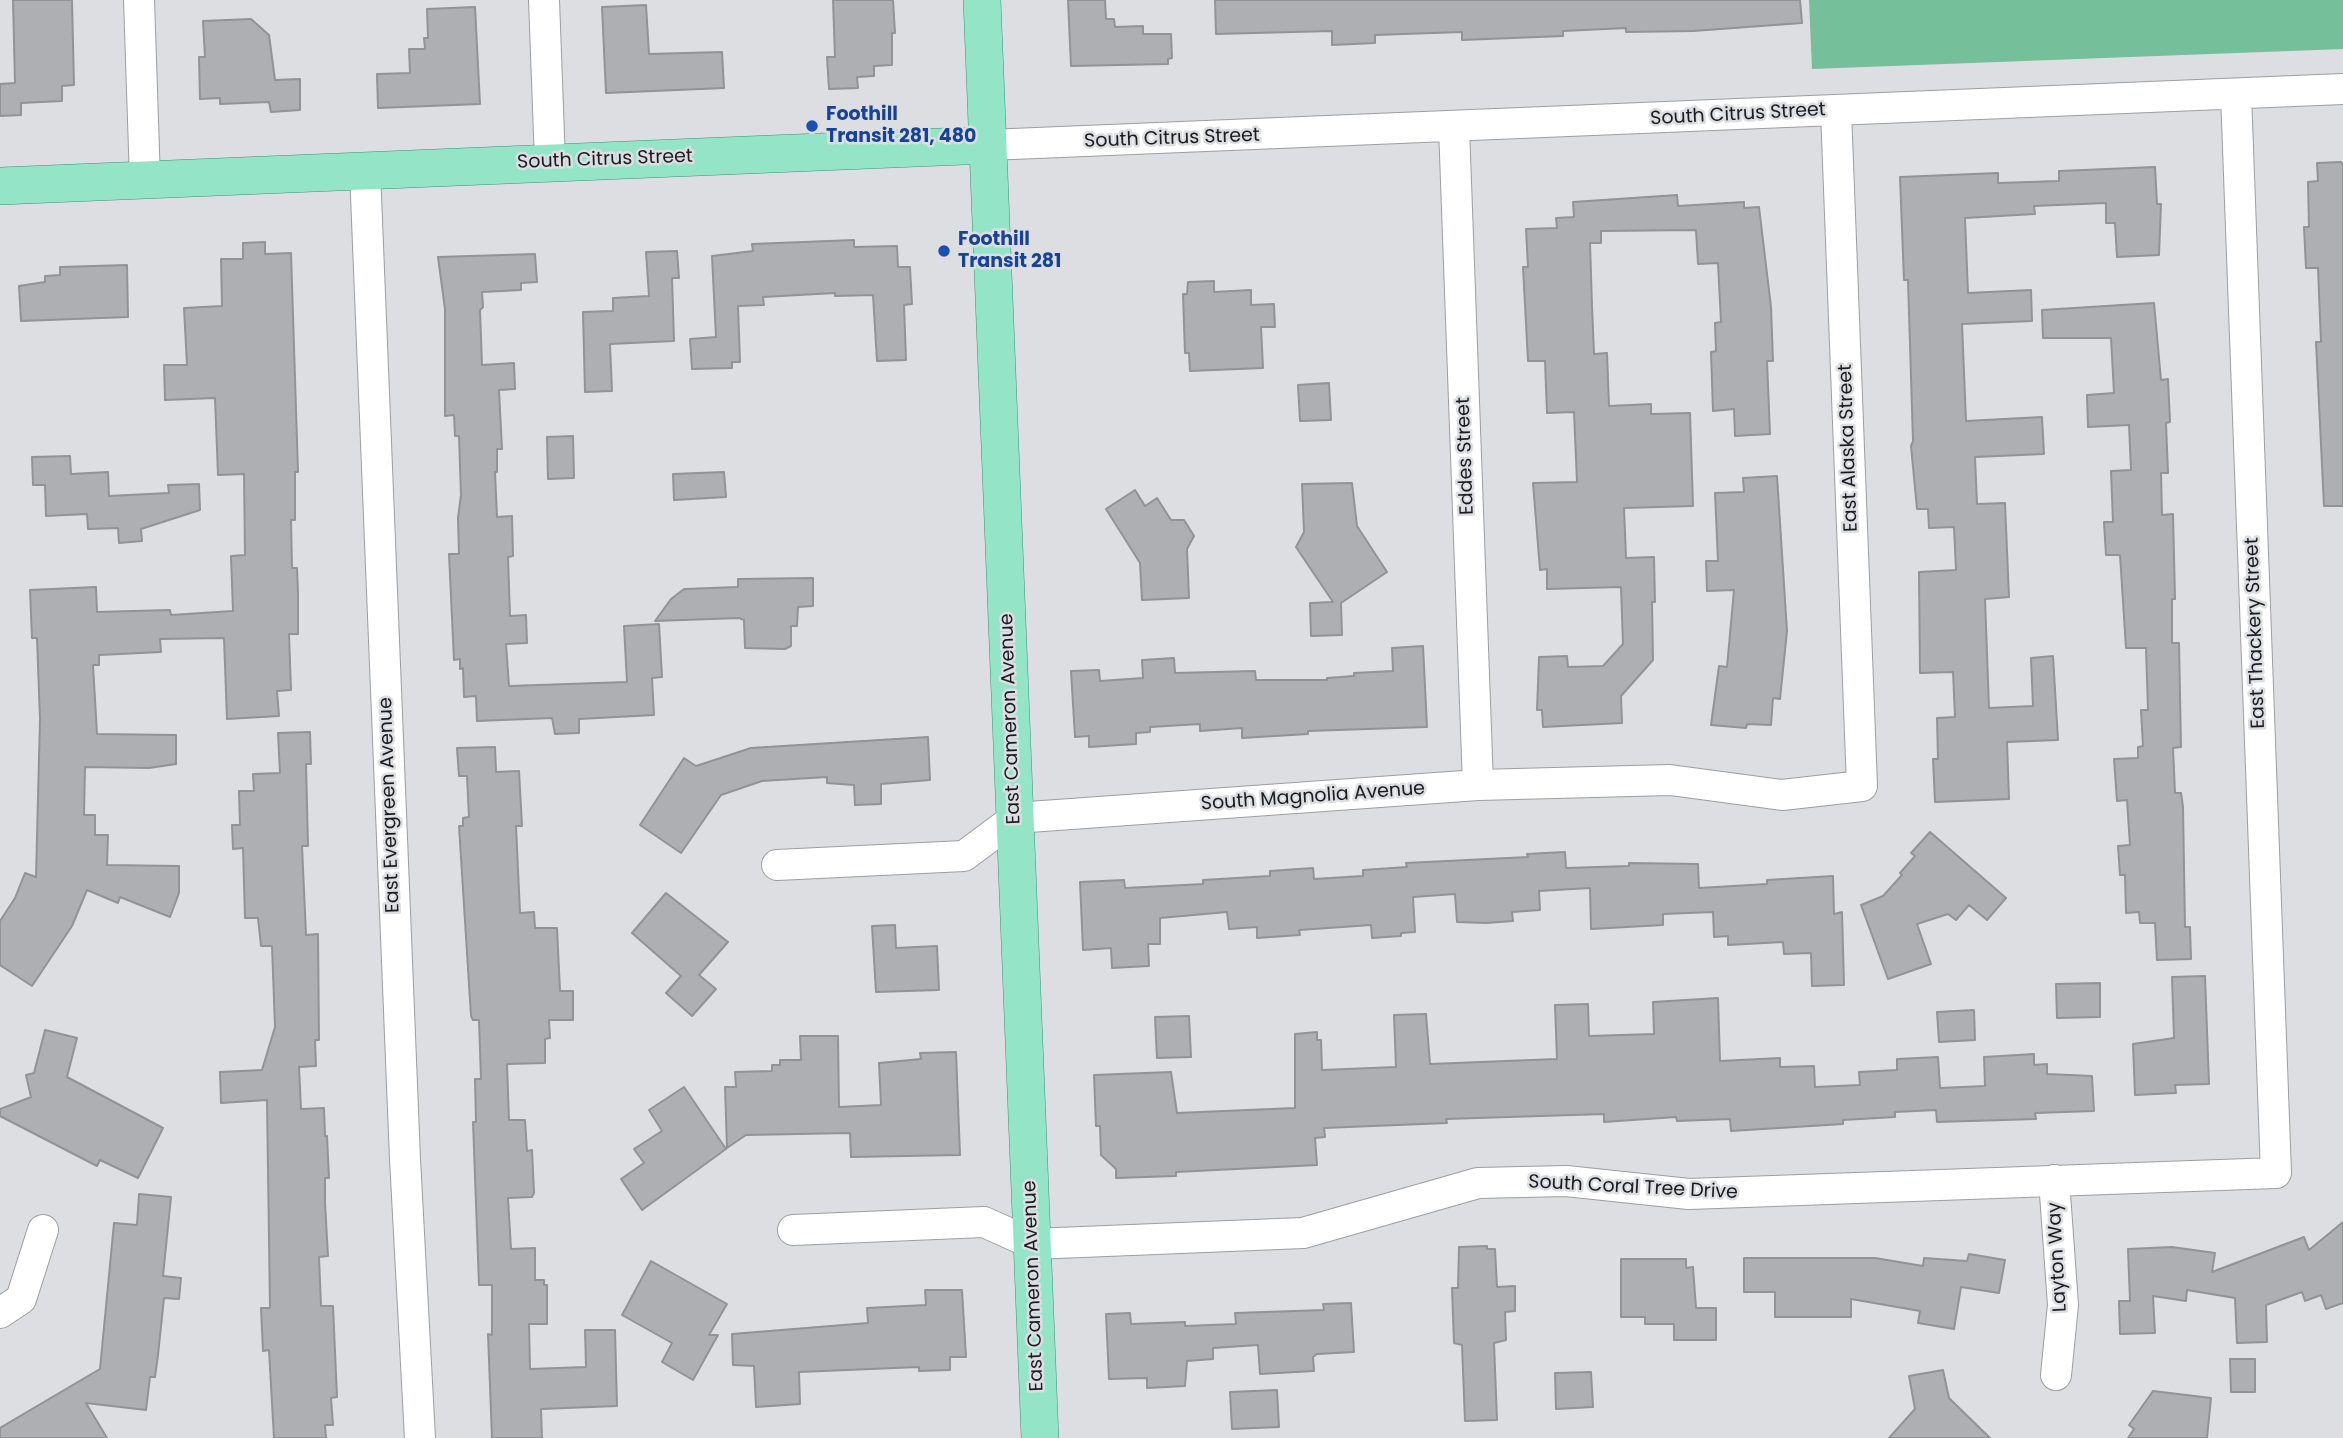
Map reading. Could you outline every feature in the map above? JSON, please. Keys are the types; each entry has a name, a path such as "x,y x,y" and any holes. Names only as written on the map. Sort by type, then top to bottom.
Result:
{"main road":[{"name":"East Cameron Avenue","path":"982,0 1040,1438"},
{"name":"South Citrus Street","path":"0,186 988,145"}],"street":[{"path":"139,0 145,180"},
{"path":"544,0 550,162"},
{"name":"South Citrus Street","path":"988,145 2343,89"},
{"name":"East Thackery Street","path":"2236,94 2276,1173"},
{"name":"East Alaska Street","path":"1836,111 1862,786"},
{"name":"Eddes Street","path":"1454,127 1478,785"},
{"name":"East Evergreen Avenue","path":"365,171 404,1145 420,1438"},
{"name":"South Magnolia Avenue","path":"1015,818 1478,785 1670,780 1782,795 1862,786"},
{"path":"777,865 964,856 1015,818"},
{"name":"South Coral Tree Drive","path":"793,1230 984,1222 1033,1244 1303,1233 1478,1183 1566,1181 1689,1194 1804,1192 2276,1173"},
{"name":"Layton Way","path":"2054,1180 2063,1304 2056,1376"},
{"path":"0,1313 21,1299 43,1230"}],"green space":[{"path":"1809,0 2343,0 2343,49 1812,69"}],"building":[{"path":"13,0 72,0 74,85 62,86 62,101 21,103 21,115 0,116 0,84 15,83"},
{"path":"833,0 893,0 895,33 892,33 892,65 874,66 874,76 857,77 858,88 829,89 827,57 835,57"},
{"path":"1068,0 1105,0 1106,19 1114,19 1115,27 1143,26 1143,34 1171,34 1172,58 1168,59 1168,64 1071,66"},
{"path":"1215,0 1800,0 1802,23 1693,31 1626,32 1626,28 1563,31 1563,36 1462,40 1462,32 1375,35 1375,43 1332,45 1332,31 1216,34"},
{"path":"646,5 649,54 722,52 724,88 606,93 602,7"},
{"path":"475,7 480,104 378,108 377,74 410,73 409,49 425,49 424,38 428,38 427,9"},
{"path":"251,19 269,35 275,80 300,79 300,110 271,112 269,102 220,104 220,98 200,99 199,57 205,57 203,21"},
{"path":"2341,162 2343,506 2324,506 2316,342 2321,342 2318,268 2306,268 2304,227 2309,227 2308,182 2318,181 2317,163"},
{"path":"2155,167 2157,204 2161,204 2159,255 2117,257 2115,223 2106,223 2106,203 2034,206 2035,214 1965,218 1968,293 2031,290 2032,321 1962,324 1966,421 2042,417 2044,454 1975,457 1977,504 2005,503 2009,597 1985,599 1989,708 2033,706 2031,658 2053,656 2058,740 2007,742 2009,799 1935,802 1933,759 1938,759 1937,718 1955,717 1953,672 1920,673 1919,572 1956,570 1954,527 1929,528 1928,509 1917,509 1911,446 1908,280 1904,280 1900,177 1998,173 1998,183 2059,181 2059,171"},
{"path":"1677,195 1678,206 1744,202 1744,208 1759,207 1771,307 1773,361 1767,361 1770,434 1735,436 1734,409 1713,411 1711,352 1716,351 1715,323 1721,322 1718,263 1698,264 1696,230 1601,231 1601,243 1590,243 1594,354 1607,353 1609,406 1651,404 1651,414 1690,413 1693,506 1624,508 1626,558 1654,557 1655,602 1652,602 1653,660 1621,696 1622,723 1543,727 1542,710 1537,710 1539,657 1567,656 1568,667 1603,666 1623,644 1621,587 1547,589 1547,569 1540,570 1533,483 1577,482 1574,412 1547,413 1545,361 1528,361 1523,267 1528,267 1526,229 1557,228 1556,218 1574,217 1573,202"},
{"path":"854,240 854,247 897,246 898,267 910,267 912,304 904,305 906,360 877,361 873,295 835,296 835,293 763,297 764,305 738,306 740,362 732,362 732,368 692,369 690,339 716,337 712,256 753,251 752,244"},
{"path":"265,242 265,254 291,253 298,472 295,472 295,520 291,520 292,568 297,568 298,634 289,634 291,690 277,691 279,716 227,719 224,638 160,639 161,652 99,655 99,665 93,665 97,734 176,735 176,764 149,768 85,767 84,815 95,815 95,835 108,835 107,865 179,866 179,893 170,917 120,897 118,903 87,890 72,926 32,986 0,965 0,921 15,898 25,873 36,877 40,719 37,638 32,638 30,590 96,587 97,612 170,610 171,615 233,611 231,556 245,555 244,474 218,475 215,398 165,400 164,365 187,365 184,308 222,306 221,259 243,259 243,243"},
{"path":"677,251 679,278 672,278 674,341 610,344 612,391 585,392 583,312 613,311 613,298 649,296 646,252"},
{"path":"535,254 537,282 521,283 521,290 482,292 483,307 480,310 482,365 514,363 515,389 499,390 502,449 497,449 495,472 497,517 512,516 513,556 508,557 510,616 526,615 527,643 506,644 509,686 627,682 624,626 659,624 662,677 652,678 654,715 579,719 579,733 555,734 552,718 477,721 476,696 464,697 463,668 460,669 460,659 454,660 449,554 459,554 459,436 455,436 454,415 445,416 445,309 438,257"},
{"path":"127,265 128,317 21,321 19,286 45,282 45,276 60,275 60,267"},
{"path":"1214,281 1214,292 1251,290 1251,305 1274,304 1275,327 1261,327 1263,368 1190,371 1189,353 1185,353 1183,294 1187,294 1188,282"},
{"path":"2154,303 2161,380 2168,379 2168,473 2161,473 2162,515 2173,514 2175,599 2172,599 2172,643 2179,643 2181,747 2173,748 2175,793 2181,793 2183,807 2185,927 2190,927 2191,959 2157,960 2155,923 2140,923 2139,912 2126,913 2125,875 2120,875 2118,846 2130,845 2127,800 2117,801 2114,759 2138,758 2138,747 2143,746 2141,710 2148,710 2146,648 2126,648 2120,555 2106,555 2104,522 2113,522 2111,471 2131,470 2129,425 2088,427 2087,395 2114,393 2111,338 2043,338 2042,310"},
{"path":"1329,383 1331,420 1300,421 1298,385"},
{"path":"573,436 574,478 548,479 547,437"},
{"path":"70,456 71,474 108,472 109,496 169,493 168,485 199,484 200,510 141,529 142,541 119,543 118,528 88,529 87,514 46,516 45,485 33,485 32,457"},
{"path":"724,472 726,497 674,500 673,474"},
{"path":"1777,476 1787,631 1780,699 1773,698 1771,725 1747,724 1746,728 1711,725 1719,666 1727,667 1734,590 1707,591 1706,561 1718,561 1715,493 1744,492 1743,478"},
{"path":"1352,483 1357,526 1387,572 1341,603 1342,635 1311,636 1310,603 1333,602 1296,547 1304,532 1302,484"},
{"path":"1135,490 1145,506 1157,498 1171,520 1184,520 1194,536 1187,549 1189,598 1142,600 1140,563 1106,509"},
{"path":"813,578 813,606 798,607 797,626 791,626 791,646 785,649 745,648 744,620 739,618 655,621 671,599 684,589 738,587 738,579"},
{"path":"1423,646 1427,727 1308,731 1308,734 1242,738 1242,728 1200,731 1200,724 1150,727 1150,732 1136,733 1136,744 1089,747 1089,736 1075,737 1071,671 1099,670 1100,681 1143,678 1142,660 1174,658 1175,673 1255,671 1256,680 1327,680 1354,676 1354,673 1393,671 1392,648"},
{"path":"310,732 311,764 306,764 308,846 302,846 306,935 318,934 319,1040 315,1040 316,1066 299,1067 301,1109 324,1108 329,1178 325,1178 328,1256 319,1257 321,1306 333,1306 337,1397 331,1398 333,1425 325,1425 326,1438 274,1438 269,1350 263,1351 261,1308 270,1308 267,1100 221,1103 220,1072 262,1070 275,1027 272,946 261,946 258,918 245,918 243,848 233,849 232,825 240,825 239,791 254,791 253,774 280,773 278,733"},
{"path":"928,737 930,780 881,784 881,804 855,805 854,785 827,783 827,777 762,781 721,795 681,853 640,825 684,758 696,766 751,748"},
{"path":"495,747 496,772 519,771 522,826 516,826 520,913 534,912 535,928 557,928 560,991 573,991 573,1020 549,1020 550,1038 545,1039 545,1063 507,1064 509,1120 525,1120 527,1151 532,1150 534,1193 532,1197 508,1198 511,1249 535,1248 535,1280 544,1280 544,1285 547,1285 547,1324 529,1324 530,1369 586,1367 585,1330 615,1330 617,1406 541,1409 542,1438 492,1438 488,1334 492,1335 492,1285 479,1285 473,1122 476,1122 475,1079 481,1079 479,1020 473,1020 471,1016 459,826 463,826 463,818 469,817 467,776 459,776 457,748"},
{"path":"1930,832 2006,898 1987,920 1969,905 1956,920 1948,914 1917,924 1931,964 1888,979 1861,905 1883,896 1915,856 1911,853"},
{"path":"1565,852 1566,868 1629,866 1629,863 1698,864 1699,888 1833,876 1834,914 1842,912 1844,985 1812,986 1811,953 1784,954 1783,942 1728,945 1728,936 1714,937 1713,912 1663,914 1663,925 1591,929 1590,888 1539,891 1540,910 1512,912 1513,921 1486,923 1457,922 1455,894 1413,897 1415,932 1401,933 1401,936 1372,938 1371,925 1299,930 1300,935 1257,938 1257,927 1229,929 1227,912 1160,918 1160,944 1148,944 1149,966 1112,968 1111,948 1083,950 1080,882 1124,880 1125,888 1203,884 1203,880 1270,876 1270,871 1313,868 1314,879 1363,876 1363,870 1407,867 1406,863 1528,857 1527,854"},
{"path":"666,893 728,942 699,975 716,989 692,1016 666,993 681,976 632,933"},
{"path":"895,925 896,948 937,946 939,990 876,992 872,926"},
{"path":"2205,976 2209,1084 2175,1085 2176,1093 2135,1095 2133,1044 2174,1038 2172,977"},
{"path":"2100,983 2100,1017 2057,1018 2056,984"},
{"path":"1718,998 1720,1061 1780,1058 1780,1067 1814,1066 1815,1087 1860,1085 1859,1072 1897,1070 1897,1059 1938,1057 1940,1088 1985,1086 1984,1057 2034,1054 2034,1065 2047,1064 2047,1074 2092,1076 2094,1111 2035,1113 2036,1119 1937,1122 1936,1110 1895,1112 1895,1117 1843,1120 1843,1124 1731,1131 1730,1119 1677,1121 1676,1117 1604,1122 1604,1114 1446,1119 1447,1123 1324,1128 1325,1137 1315,1138 1317,1165 1176,1172 1176,1176 1116,1178 1116,1169 1101,1155 1100,1126 1096,1126 1094,1075 1171,1072 1177,1113 1295,1108 1295,1034 1317,1032 1317,1040 1321,1040 1322,1070 1396,1067 1394,1015 1426,1014 1430,1064 1557,1059 1555,1005 1588,1004 1589,1036 1654,1034 1653,1002"},
{"path":"1974,1010 1975,1040 1939,1042 1937,1012"},
{"path":"1189,1016 1191,1057 1157,1058 1155,1017"},
{"path":"45,1030 77,1038 67,1077 163,1128 138,1178 100,1160 97,1166 0,1116 0,1109 31,1097 26,1075 34,1073"},
{"path":"800,1036 838,1036 839,1107 881,1105 879,1063 921,1059 920,1053 956,1052 960,1155 851,1157 850,1133 746,1135 727,1148 725,1087 736,1087 735,1072 772,1071 772,1065 780,1065 780,1060 801,1060"},
{"path":"684,1087 726,1149 642,1210 621,1179 644,1163 634,1149 662,1131 649,1110"},
{"path":"139,1194 171,1197 163,1276 181,1278 179,1299 164,1298 155,1377 150,1377 146,1410 86,1403 107,1438 0,1438 0,1428 100,1369 114,1223 137,1225"},
{"path":"2343,1222 2343,1303 2326,1309 2321,1295 2305,1301 2302,1292 2266,1305 2267,1342 2237,1343 2235,1298 2187,1290 2186,1301 2153,1296 2155,1333 2120,1334 2119,1301 2130,1301 2128,1249 2172,1247 2215,1253 2212,1272 2304,1237 2309,1250"},
{"path":"1487,1246 1487,1249 1495,1249 1497,1287 1515,1286 1515,1311 1505,1312 1506,1340 1494,1343 1497,1420 1465,1421 1462,1345 1454,1343 1452,1288 1458,1288 1459,1247"},
{"path":"1969,1254 2005,1260 1999,1293 1961,1287 1954,1329 1918,1323 1920,1311 1851,1299 1851,1317 1775,1317 1775,1292 1744,1292 1744,1258 1875,1258 1923,1266 1924,1258 1967,1261"},
{"path":"1621,1259 1686,1259 1686,1268 1693,1267 1696,1308 1716,1308 1716,1340 1674,1340 1674,1324 1645,1324 1645,1317 1621,1317"},
{"path":"651,1261 727,1304 709,1335 718,1335 693,1380 662,1362 672,1343 622,1315"},
{"path":"925,1290 962,1290 966,1357 950,1357 950,1370 919,1371 919,1367 799,1372 800,1404 756,1407 754,1366 733,1365 732,1334 868,1323 867,1308 926,1305"},
{"path":"1351,1303 1354,1352 1317,1354 1313,1357 1314,1371 1260,1374 1258,1345 1213,1348 1213,1359 1187,1361 1185,1386 1147,1388 1147,1378 1109,1379 1106,1314 1130,1313 1131,1324 1236,1324 1235,1313 1324,1310 1323,1304"},
{"path":"2230,1359 2255,1359 2255,1392 2231,1392"},
{"path":"1943,1370 1949,1398 1990,1438 1889,1438 1915,1409 1909,1376"},
{"path":"1591,1372 1593,1407 1556,1409 1555,1373"},
{"path":"1277,1390 1279,1427 1232,1429 1230,1392"},
{"path":"2153,1391 2211,1398 2207,1438 2128,1438 2134,1429 2129,1425"}],"place":[{"name":"Foothill Transit 281, 480","path":"812,126"},
{"name":"Foothill Transit 281","path":"944,251"}]}
